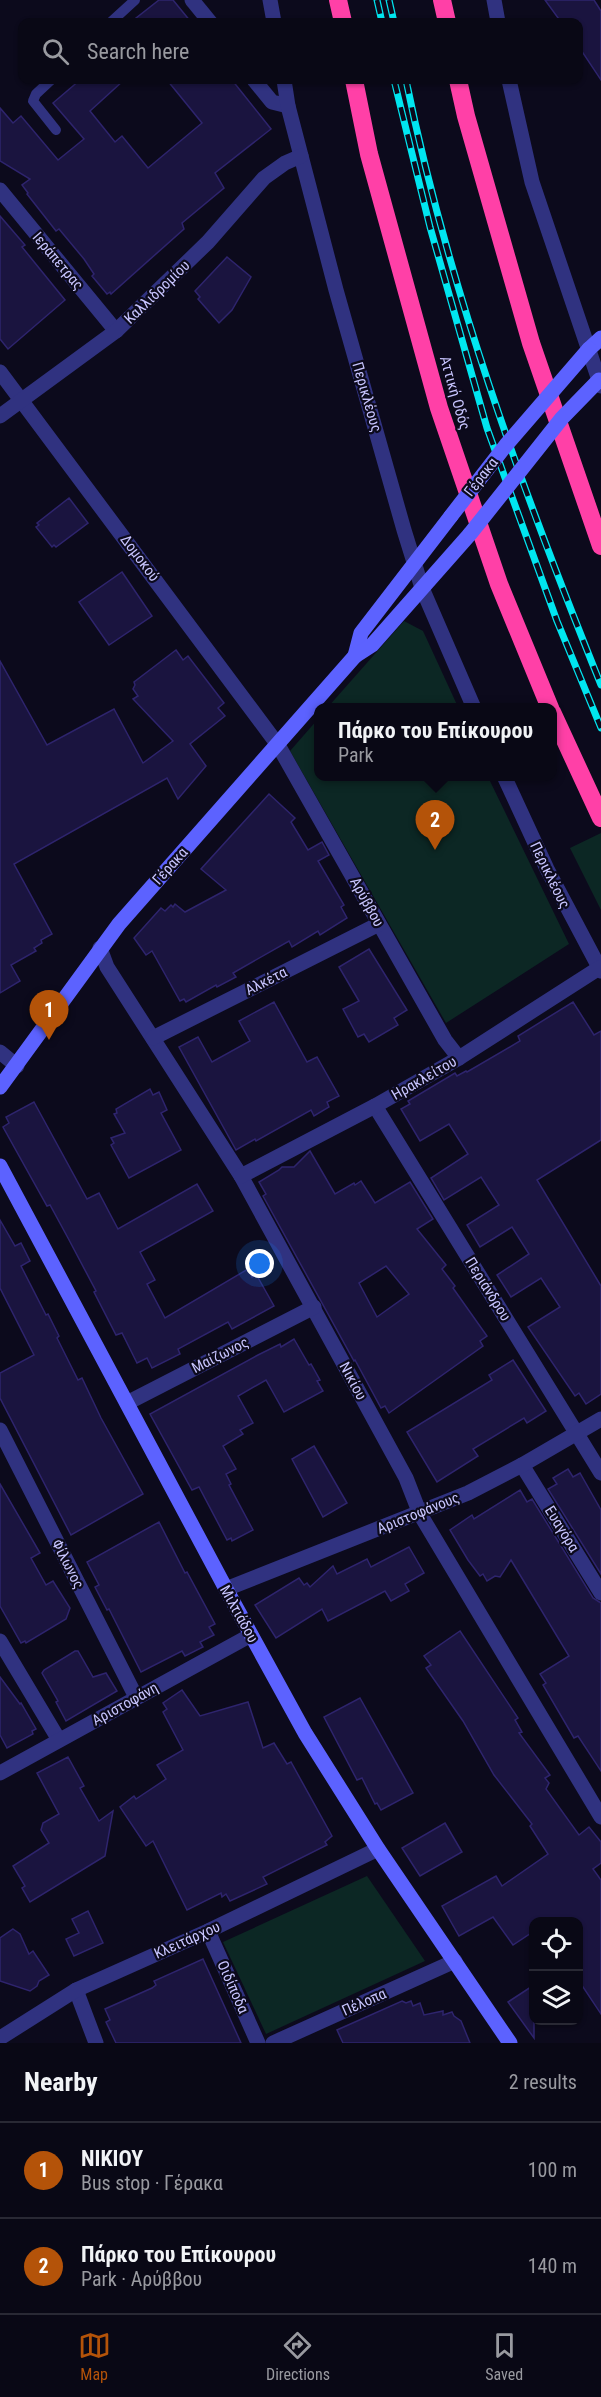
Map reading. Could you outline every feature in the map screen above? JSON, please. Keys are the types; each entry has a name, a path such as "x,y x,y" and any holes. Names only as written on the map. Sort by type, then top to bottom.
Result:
{"highway":[{"path":"338,0 342,18"},
{"path":"442,0 446,18"},
{"name":"Αττική Οδός","path":"355,84 369,154 439,408 499,584 548,703"},
{"path":"459,84 465,116 531,343 601,546"},
{"path":"557,723 601,818"}],"street":[{"path":"192,0 207,18"},
{"path":"270,0 273,18"},
{"path":"494,0 497,18"},
{"path":"257,84 272,102 288,106"},
{"name":"Περικλέους","path":"285,84 288,106 339,302 414,562 472,703"},
{"path":"509,84 532,182 600,381"},
{"name":"Καλλιδρομίου","path":"0,416 116,331 208,242 264,178 285,163 301,156"},
{"name":"Ιεράπετρας","path":"0,190 116,331"},
{"name":"Γέρακα","path":"355,656 361,633 414,562 506,445 601,338"},
{"name":"Δομοκού","path":"0,372 278,744"},
{"name":"Γέρακα","path":"0,1088 100,948 355,656 372,645 423,588 470,534 562,418 600,381"},
{"name":"Αρύββου","path":"278,744 445,1040 459,1058"},
{"name":"Περικλέους","path":"506,781 547,869 600,969"},
{"name":"Αλκέτα","path":"153,1038 379,924"},
{"name":"Νικίου","path":"100,948 107,967 241,1176 406,1478 420,1514 601,1817"},
{"name":"Ηρακλείτου","path":"241,1176 375,1106 459,1058 600,969"},
{"path":"0,1052 17,1066"},
{"name":"Περιάνδρου","path":"375,1106 601,1473"},
{"name":"Μιλτιάδου","path":"0,1166 305,1733 378,1849 510,2043"},
{"name":"Μαίζωνος","path":"127,1403 314,1307"},
{"name":"Αριστοφάνους","path":"226,1589 420,1514 468,1493 601,1419"},
{"name":"Φίλωνος","path":"0,1430 136,1697"},
{"name":"Ευαγόρα","path":"522,1465 601,1593"},
{"name":"Αριστοφάνη","path":"0,1773 251,1635"},
{"path":"0,1641 59,1740"},
{"name":"Κλειτάρχου","path":"0,2038 76,1990 208,1931 378,1849"},
{"name":"Οιδίποδα","path":"208,1931 258,2043"},
{"name":"Πέλοπα","path":"273,2043 455,1961"},
{"path":"76,1990 96,2043"}],"lane":[{"path":"115,18 135,0"},
{"path":"47,84 36,94 33,101 56,130"}],"green space":[{"path":"404,621 423,631 456,703 332,703"},
{"path":"314,724 314,781 490,781 569,944 446,1023 290,751"},
{"path":"601,833 601,910 570,848"},
{"path":"367,1876 425,1961 266,2034 223,1942"}],"building":[{"path":"159,0 173,0 188,18 136,18"},
{"path":"545,0 594,0 601,11 601,80 583,53 583,18 558,18"},
{"path":"75,84 120,84 90,111 115,142 122,136 148,168 202,123 170,84 235,84 271,129 215,173 224,188 182,223 184,229 111,294 110,292 107,294 92,276 94,274 84,259 59,229 56,231 27,194 22,185 30,179 0,161 0,108 13,123 21,116 58,160 84,139 53,103"},
{"path":"0,216 25,245 22,247 65,300 8,349 0,339"},
{"path":"227,257 251,277 232,310 219,323 198,299 200,297 195,291"},
{"path":"69,498 88,523 56,547 54,545 52,547 36,527 39,525 37,523"},
{"path":"122,572 152,616 109,645 79,602"},
{"path":"176,650 183,660 188,656 224,703 218,708 225,716 190,744 206,766 178,799 167,778 14,864 52,934 41,940 42,943 34,948 36,951 11,965 20,981 0,993 0,661 47,745 114,709 143,763 173,741 133,699 138,696 133,689 134,682"},
{"path":"269,794 295,818 291,822 308,850 322,842 329,855 318,861 344,905 341,907 347,918 320,935 318,931 292,947 289,941 233,973 236,977 186,1002 184,999 180,1001 152,951 146,955 134,938 161,908 165,911 175,904 185,912 226,890 201,869"},
{"path":"369,949 407,1010 394,1018 398,1025 369,1042 364,1034 358,1037 343,1009 359,1001 339,967"},
{"path":"274,1002 307,1062 317,1057 339,1096 327,1102 329,1107 314,1116 311,1110 236,1150 179,1047 198,1037 212,1062 250,1041 239,1021"},
{"path":"573,1002 594,1035 601,1031 601,1140 537,1180 601,1286 601,1394 586,1404 579,1393 575,1396 528,1327 560,1307 541,1278 511,1297 497,1275 529,1254 512,1227 480,1247 467,1225 499,1205 481,1177 444,1200 431,1178 468,1154 449,1124 420,1141 401,1109 410,1104 408,1101 455,1073 457,1076 467,1072 520,1041 518,1036"},
{"path":"150,1089 153,1095 159,1092 167,1110 161,1113 181,1150 129,1178 111,1145 114,1143 111,1138 125,1133 114,1114 117,1113 116,1109"},
{"path":"34,1102 87,1199 99,1193 118,1229 197,1184 213,1211 140,1252 155,1280 147,1284 165,1318 248,1269 252,1277 256,1274 274,1306 232,1329 228,1322 178,1349 180,1354 152,1368 147,1358 137,1363 122,1333 116,1335 68,1238 50,1205 47,1206 3,1127 9,1123 6,1117"},
{"path":"310,1151 335,1194 361,1181 375,1203 410,1182 433,1219 417,1229 446,1265 442,1269 487,1336 480,1341 483,1346 389,1413 385,1406 381,1408 263,1196 266,1194 259,1182 282,1167 294,1167","holes":["386,1266 409,1294 377,1317 359,1283"]},
{"path":"0,1220 15,1246 21,1243 30,1261 21,1266 59,1336 57,1338 78,1380 82,1378 101,1418 143,1494 71,1535 0,1398 0,1373 34,1355 0,1288"},
{"path":"294,1339 320,1380 317,1381 323,1391 284,1412 266,1380 238,1396 253,1423 240,1430 243,1434 223,1446 236,1469 226,1474 231,1484 229,1485 253,1530 232,1541 231,1538 227,1540 199,1487 192,1490 150,1414 258,1355 280,1344 281,1347"},
{"path":"513,1360 546,1411 527,1423 524,1418 473,1449 478,1456 437,1482 407,1432 492,1380 489,1375"},
{"path":"314,1446 347,1503 323,1517 292,1459"},
{"path":"568,1469 573,1477 580,1473 601,1510 601,1574 548,1489 557,1484 553,1478"},
{"path":"0,1484 40,1553 31,1558 46,1585 53,1581 70,1608 66,1619 26,1643 25,1641 21,1643 0,1606"},
{"path":"520,1490 527,1502 532,1499 593,1598 601,1603 601,1771 578,1736 574,1738 543,1685 546,1683 540,1674 569,1656 511,1560 500,1577 495,1576 487,1581 483,1574 480,1576 468,1560 450,1530 472,1515 474,1519"},
{"path":"159,1522 215,1624 209,1627 214,1635 200,1642 203,1647 185,1656 182,1651 141,1672 109,1609 107,1610 95,1587 99,1585 87,1562"},
{"path":"409,1547 424,1573 405,1584 409,1591 391,1601 385,1591 328,1621 322,1609 276,1638 255,1605 299,1578 304,1585 307,1583 310,1587 333,1566 337,1574 367,1559 371,1567"},
{"path":"460,1631 518,1718 515,1720 522,1732 519,1733 550,1775 545,1778 549,1783 546,1789 579,1835 589,1827 601,1842 601,1863 593,1869 601,1880 601,2014 583,1987 583,1917 529,1917 529,1934 513,1945 493,1917 459,1936 442,1906 496,1876 502,1886 548,1854 530,1826 532,1824 494,1775 463,1721 426,1668 431,1665 424,1656"},
{"path":"78,1651 93,1677 106,1673 117,1691 66,1721 42,1673"},
{"path":"0,1677 21,1703 36,1729 32,1731 33,1734 7,1748 0,1735"},
{"path":"182,1690 200,1716 248,1702 263,1748 274,1743 287,1764 291,1762 332,1836 325,1842 327,1845 263,1877 267,1884 230,1901 226,1894 222,1897 221,1893 187,1910 153,1841 146,1846 120,1807 134,1796 136,1799 166,1779 157,1765 183,1750 163,1712 167,1709 163,1703"},
{"path":"360,1698 413,1793 381,1810 377,1803 375,1804 362,1778 357,1780 324,1717"},
{"path":"68,1757 84,1786 80,1788 99,1821 113,1811 105,1856 30,1902 22,1888 25,1886 13,1866 49,1843 41,1830 43,1823 59,1814 37,1773"},
{"path":"445,1823 462,1852 420,1876 402,1848"},
{"path":"88,1911 103,1943 74,1956 66,1939 79,1933 72,1919"},
{"path":"13,1929 20,1934 29,1954 33,1951 49,1975 39,1981 37,1986 30,1991 0,1981 0,1938"},
{"path":"203,1959 241,2043 116,2043 106,2022 110,2020 105,2009 152,1988 156,1985 154,1981"},
{"path":"529,1988 529,2025 534,2025 534,2038 508,2002"},
{"path":"402,2001 406,2003 411,2001 413,2006 420,2003 424,2015 443,2011 443,2015 452,2012 461,2021 470,2043 343,2043 337,2030"}],"railway":[{"path":"377,0 381,18"},
{"path":"389,0 393,18"},
{"path":"395,84 430,227 487,428 557,621 601,728"},
{"path":"407,84 423,157 465,311 543,537 601,685"}],"place":[{"name":"Πάρκο του Επίκουρου","path":"435,850"},
{"name":"ΝΙΚΙΟΥ","path":"49,1040"}]}
